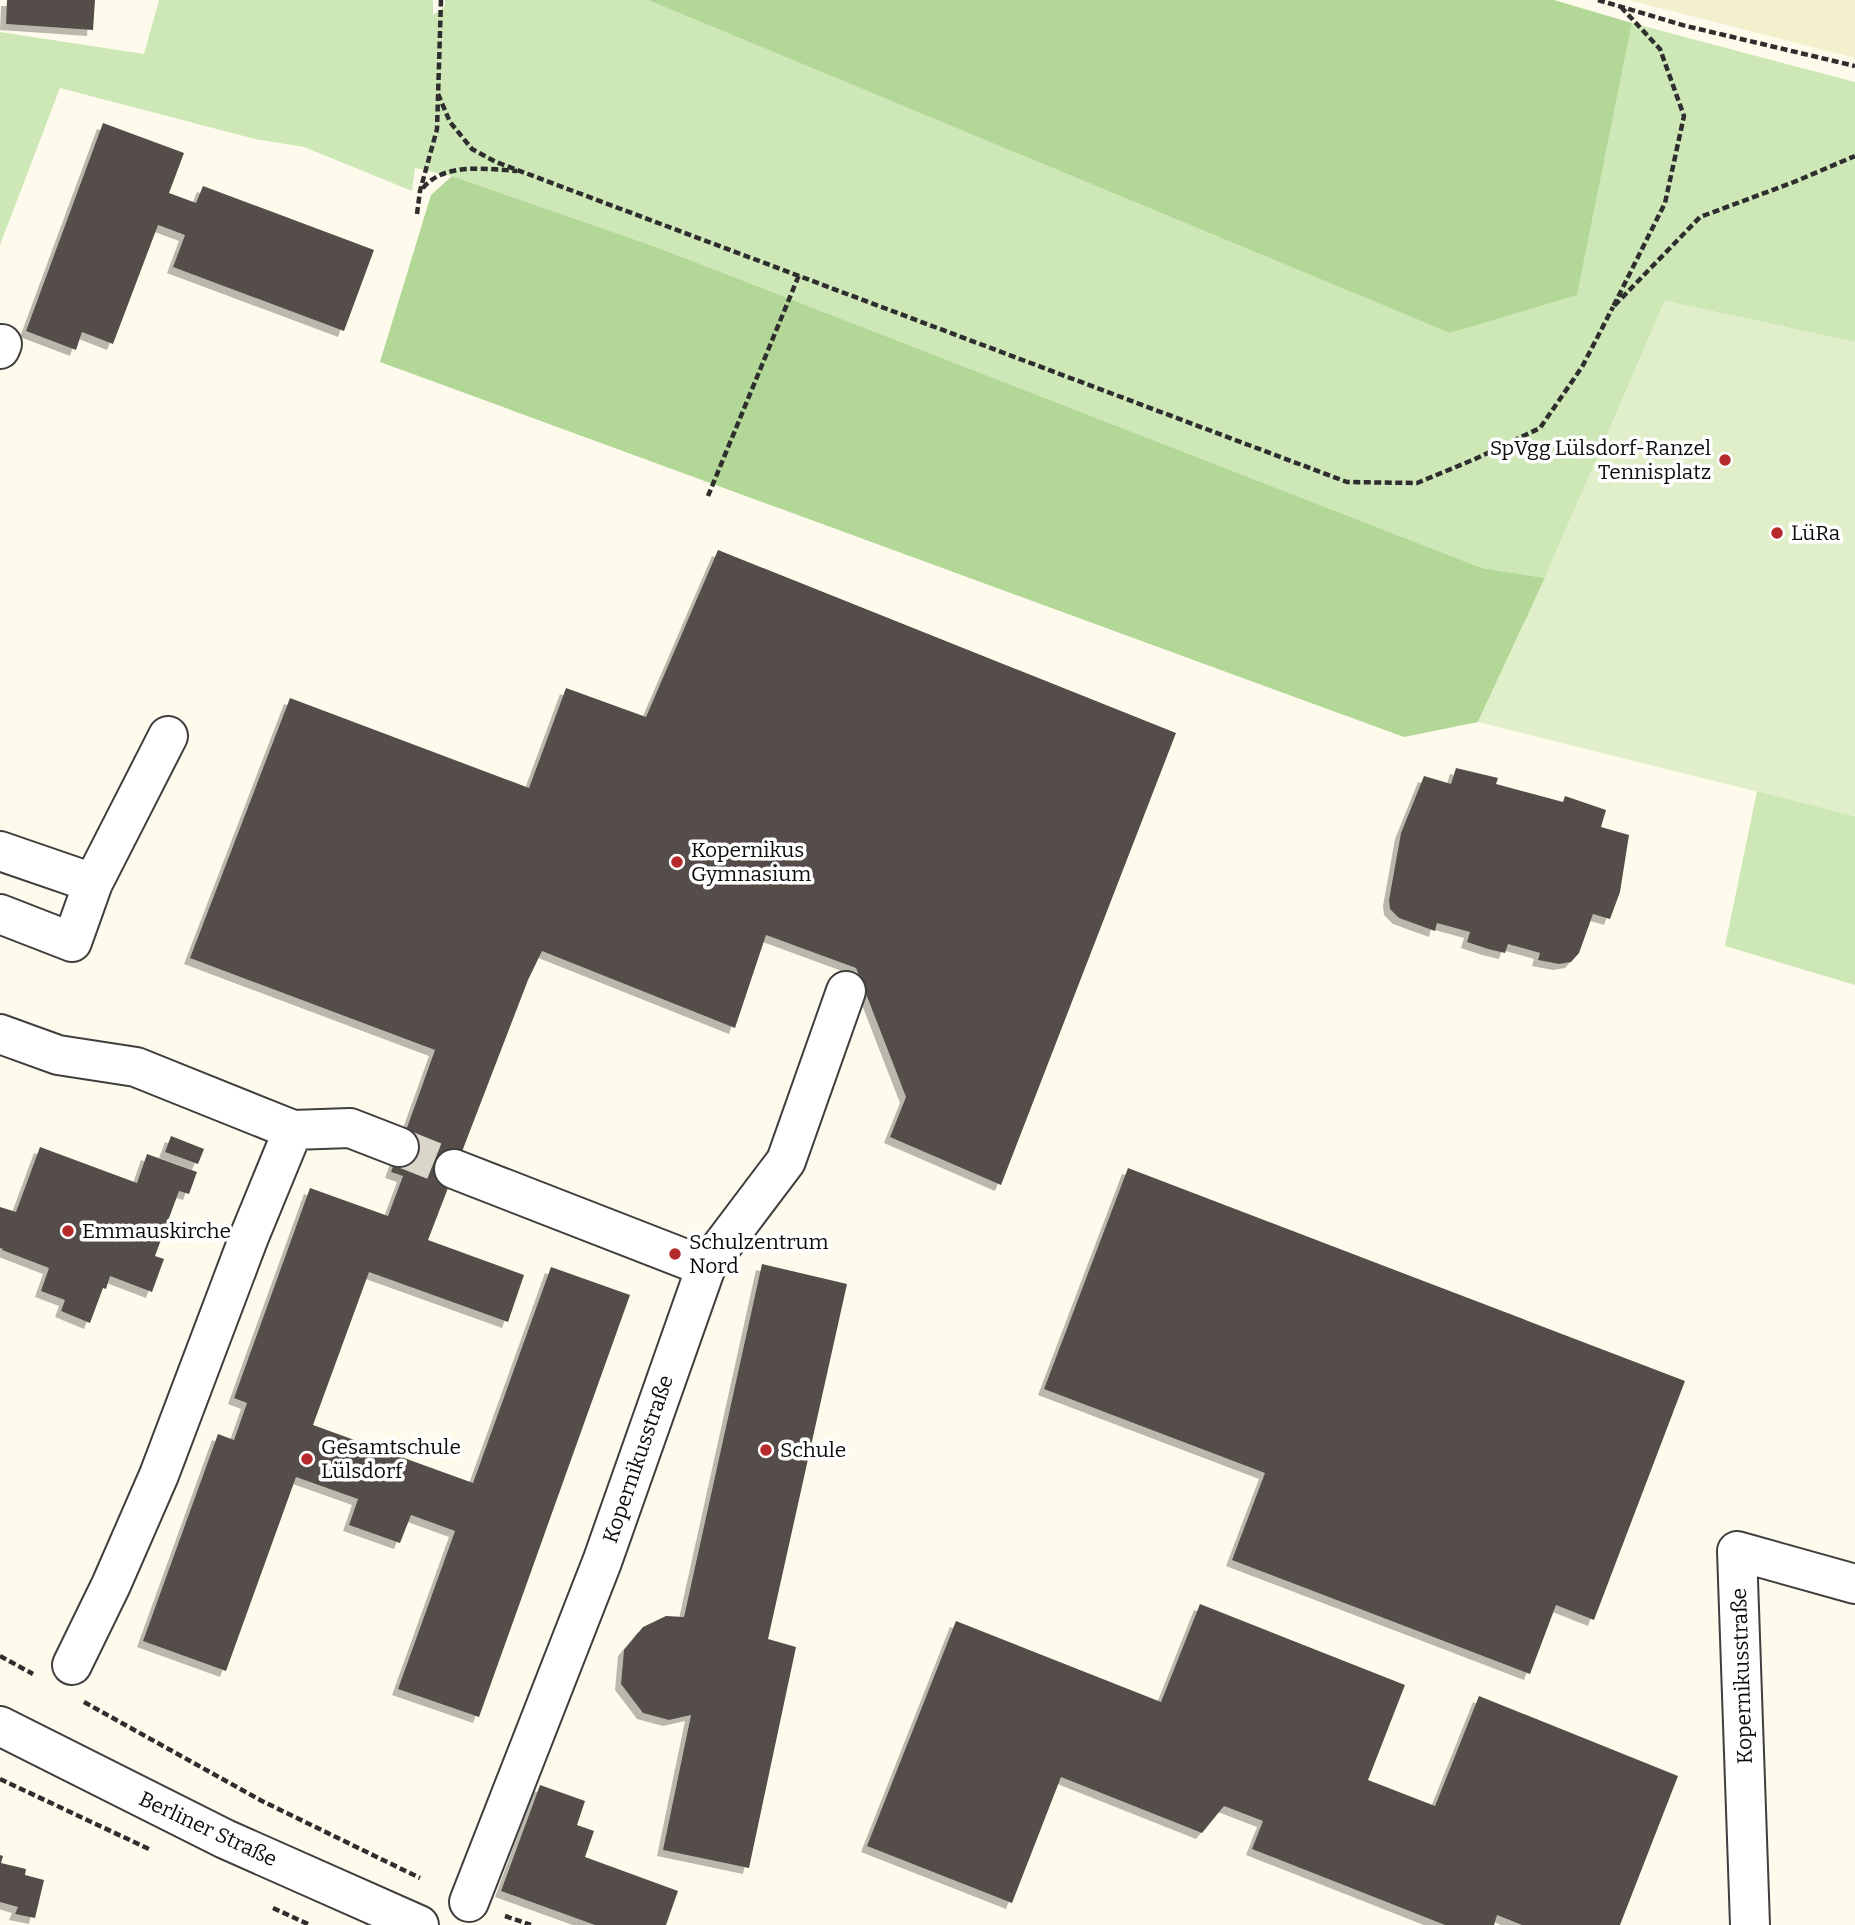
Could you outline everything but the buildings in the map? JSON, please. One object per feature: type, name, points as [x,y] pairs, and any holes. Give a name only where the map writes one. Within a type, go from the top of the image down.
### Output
[{"type":"street","points":[[0,914],[72,942],[93,883],[168,736]]},
{"type":"street","points":[[0,851],[93,883]]},
{"type":"street","name":"Kopernikusstraße","points":[[469,1902],[602,1562],[706,1267],[786,1161],[846,991]]},
{"type":"street","points":[[0,1034],[58,1055],[136,1067],[293,1130],[350,1128],[399,1147]]},
{"type":"street","points":[[60,1679],[111,1585],[159,1475],[249,1237],[293,1130]]},
{"type":"street","points":[[454,1169],[706,1267]]},
{"type":"street","name":"Kopernikusstraße","points":[[1750,1925],[1737,1550],[1855,1584]]},
{"type":"street","name":"Berliner Straße","points":[[0,1726],[225,1839],[419,1925]]},
{"type":"path","points":[[417,214],[420,191],[437,129],[441,0]]},
{"type":"path","points":[[1598,0],[1686,26],[1855,66]]},
{"type":"path","points":[[438,94],[450,122],[472,149],[496,162],[1347,482],[1416,482],[1475,459],[1540,428],[1582,367],[1665,203],[1684,116],[1660,49],[1621,7]]},
{"type":"path","points":[[1613,307],[1700,217],[1855,156]]},
{"type":"path","points":[[420,191],[429,179],[465,169],[523,172]]},
{"type":"path","points":[[708,496],[799,275]]},
{"type":"path","points":[[0,1656],[60,1679],[262,1801],[469,1902],[530,1925]]},
{"type":"shaded area","points":[[1628,0],[1855,0],[1855,58]]},
{"type":"green space","points":[[159,0],[433,0],[433,15],[445,6],[445,0],[648,0],[1450,333],[1577,294],[1632,23],[1855,82],[1855,342],[1665,301],[1545,578],[1482,568],[659,248],[452,176],[415,168],[412,191],[304,147],[255,139],[60,88],[0,245],[0,32],[144,54]]},
{"type":"green space","points":[[648,0],[1554,0],[1632,23],[1577,295],[1450,333]]},
{"type":"green space","points":[[452,176],[659,248],[1482,568],[1545,578],[1478,722],[1404,737],[380,362],[431,195]]},
{"type":"green space","name":"SpVgg Lülsdorf-Ranzel Tennisplatz","points":[[1665,301],[1855,342],[1855,816],[1478,722],[1545,578]]},
{"type":"green space","points":[[1757,791],[1855,816],[1855,985],[1725,946]]},
{"type":"tunnel","points":[[399,1147],[454,1169]]},
{"type":"place","name":"SpVgg Lülsdorf-Ranzel Tennisplatz","points":[[1725,460]]},
{"type":"place","name":"LüRa","points":[[1777,533]]},
{"type":"place","name":"Kopernikus Gymnasium","points":[[677,862]]},
{"type":"place","name":"Emmauskirche","points":[[68,1231]]},
{"type":"place","name":"Schulzentrum Nord","points":[[675,1254]]},
{"type":"place","name":"Schule","points":[[766,1450]]},
{"type":"place","name":"Gesamtschule Lülsdorf","points":[[307,1459]]}]
